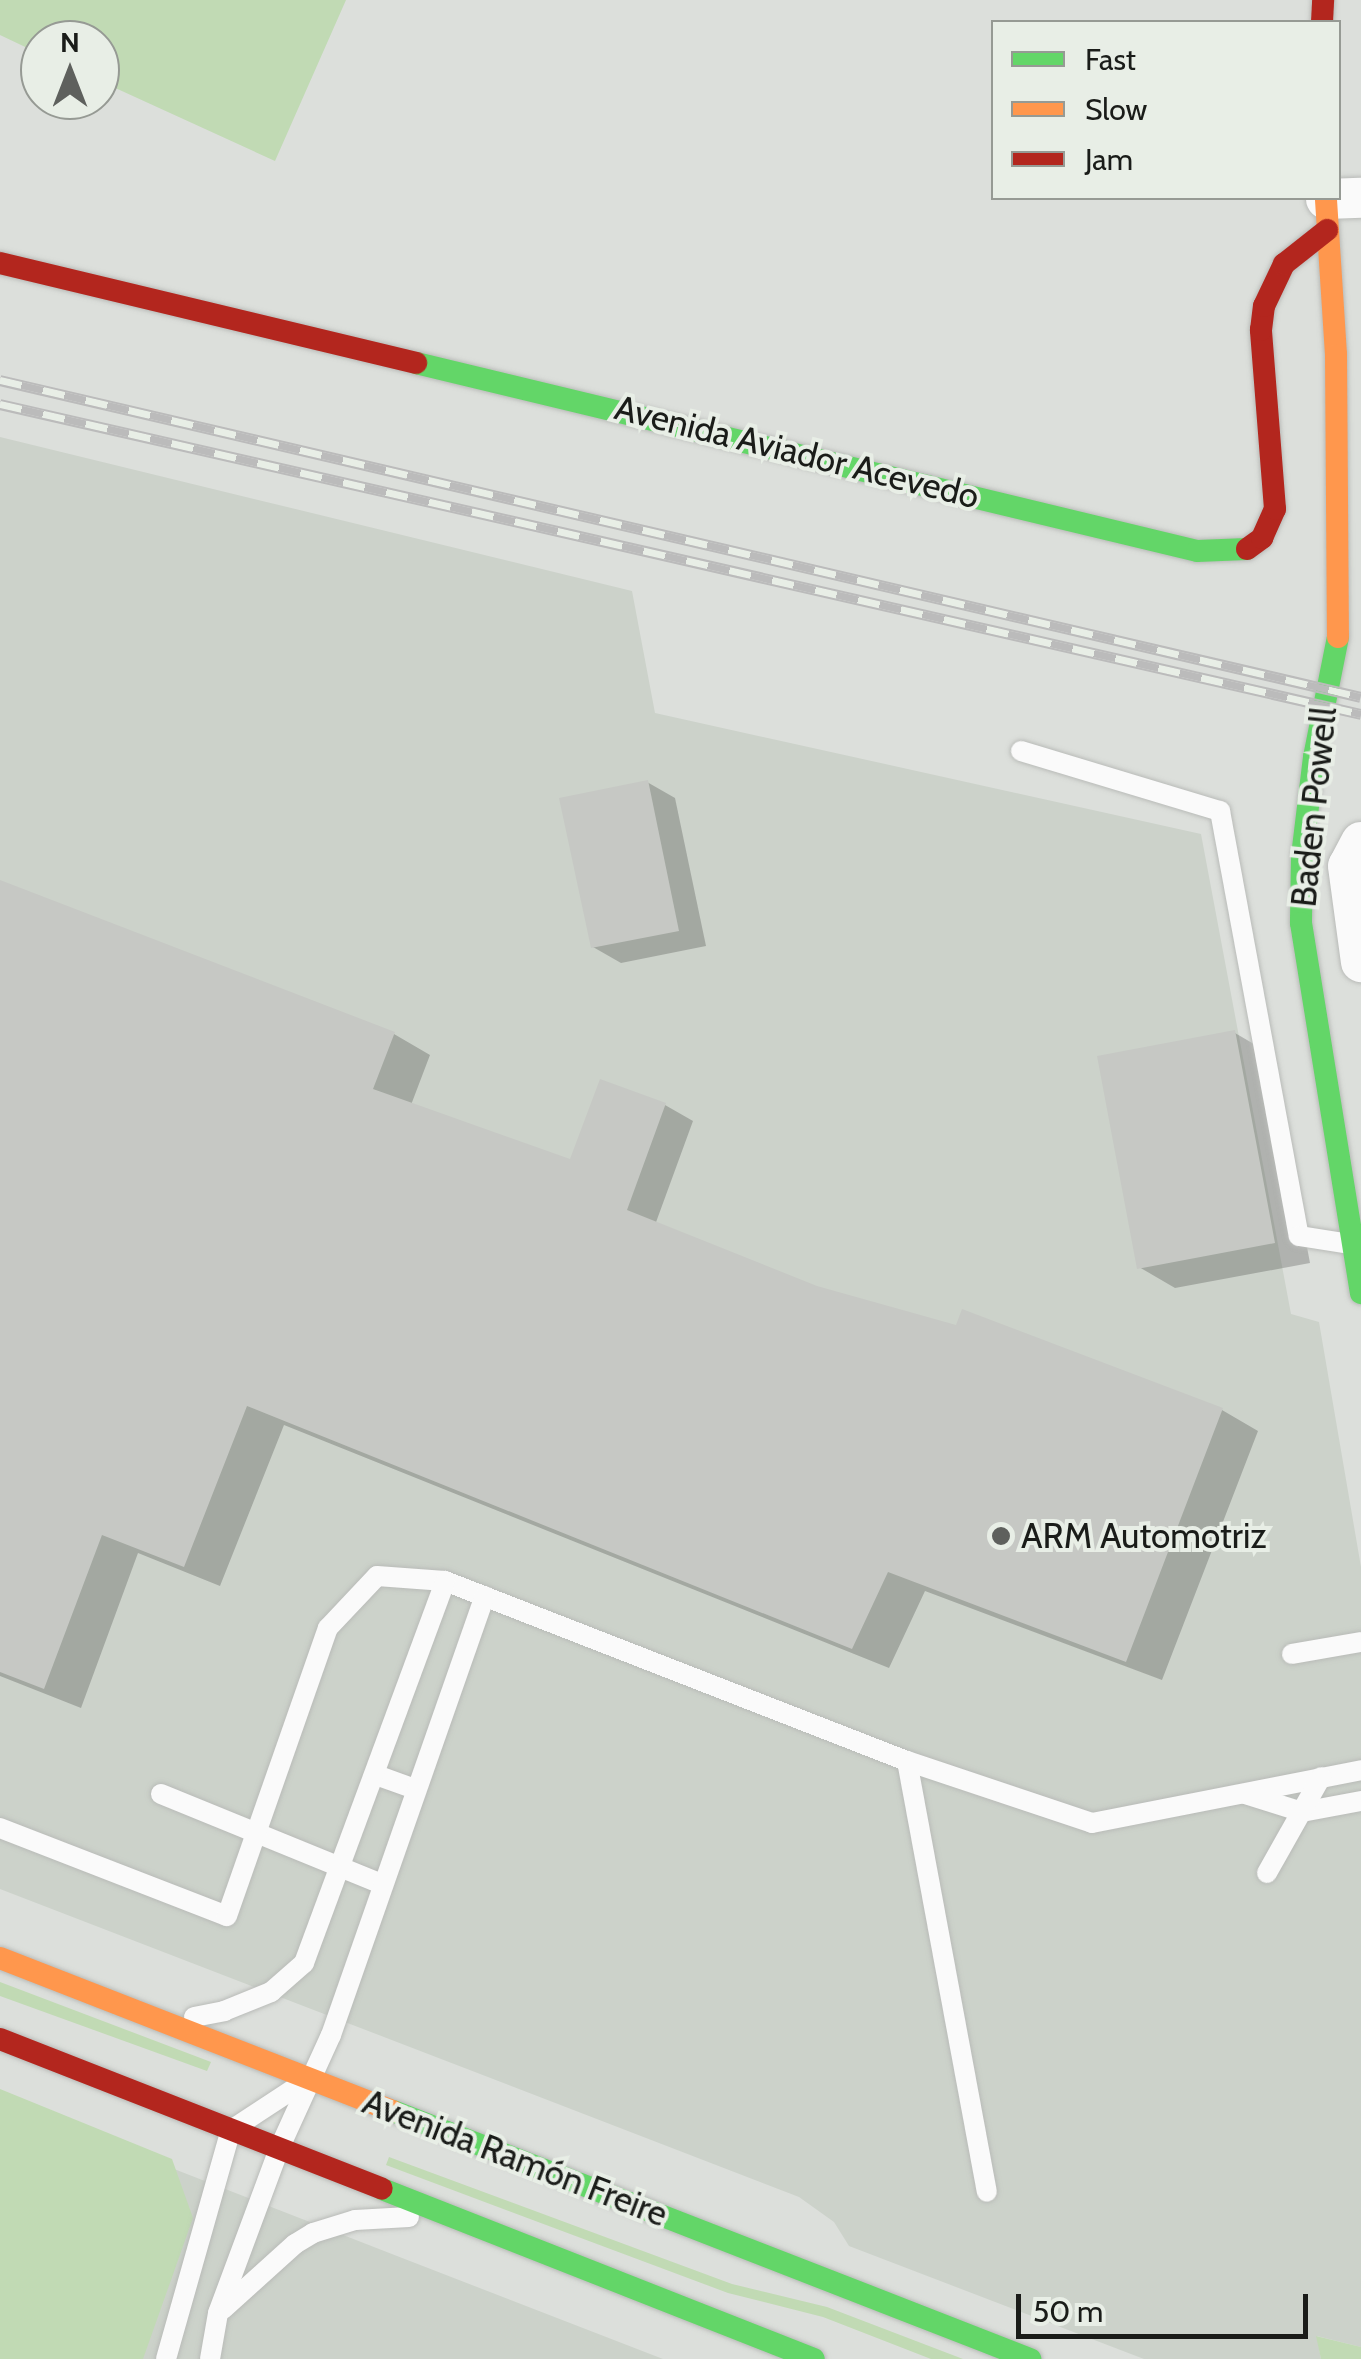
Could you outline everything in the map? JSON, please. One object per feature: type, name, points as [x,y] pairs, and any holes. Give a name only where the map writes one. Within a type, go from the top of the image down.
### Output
[{"type":"main road","name":"Avenida Aviador Acevedo","points":[[0,263],[1197,551],[1223,553],[1250,548],[1262,538],[1275,509],[1260,330],[1264,306],[1284,264],[1335,206]]},
{"type":"main road","name":"Baden Powell","points":[[1335,206],[1341,623],[1314,757],[1302,856],[1300,923],[1351,1178],[1352,1244],[1361,1294]]},
{"type":"main road","name":"Avenida Ramón Freire","points":[[0,1958],[1030,2359]]},
{"type":"main road","points":[[0,2040],[814,2359]]},
{"type":"street","points":[[1361,842],[1348,866],[1361,962]]},
{"type":"lane","points":[[1021,751],[1220,811],[1300,1236],[1352,1244]]},
{"type":"lane","points":[[0,1828],[226,1916],[328,1628],[377,1576],[446,1582],[907,1760],[1092,1823],[1361,1770]]},
{"type":"lane","points":[[166,2022],[240,2006],[271,1992],[304,1963],[446,1582]]},
{"type":"lane","points":[[216,2358],[218,2314],[279,2149],[331,2035],[485,1596]]},
{"type":"lane","points":[[1292,1654],[1361,1642]]},
{"type":"lane","points":[[907,1760],[987,2192]]},
{"type":"lane","points":[[376,1775],[415,1788]]},
{"type":"lane","points":[[1267,1873],[1321,1778]]},
{"type":"lane","points":[[1244,1793],[1302,1812],[1361,1801]]},
{"type":"lane","points":[[161,1794],[382,1884]]},
{"type":"lane","points":[[166,2359],[231,2130],[309,2078]]},
{"type":"lane","points":[[218,2314],[295,2244],[313,2234],[356,2220],[447,2215]]},
{"type":"shaded area","points":[[0,437],[632,591],[655,713],[1201,834],[1291,1314],[1319,1322],[1361,1567],[1361,2347],[1317,2336],[1321,2359],[1144,2359],[849,2246],[834,2222],[799,2197],[0,1889]]},
{"type":"shaded area","points":[[0,2101],[397,2256],[663,2359],[0,2359]]},
{"type":"green space","points":[[0,0],[346,0],[275,161],[120,90],[120,20],[20,20],[20,44],[0,35]]},
{"type":"green space","points":[[0,1982],[211,2062],[207,2071],[0,1996]]},
{"type":"green space","points":[[0,2089],[172,2159],[193,2218],[143,2359],[0,2359]]},
{"type":"green space","points":[[389,2157],[732,2284],[827,2307],[963,2359],[931,2359],[823,2317],[728,2293],[386,2165]]},
{"type":"green space","points":[[1316,2336],[1361,2347],[1361,2359],[1321,2359]]},
{"type":"building","points":[[648,780],[679,931],[591,948],[559,798]]},
{"type":"building","points":[[0,880],[395,1032],[373,1089],[570,1159],[600,1079],[666,1103],[627,1210],[817,1286],[956,1325],[962,1309],[1223,1408],[1126,1662],[888,1572],[852,1649],[247,1406],[184,1567],[102,1535],[44,1689],[0,1672]]},
{"type":"building","points":[[1235,1030],[1275,1243],[1137,1269],[1097,1056]]},
{"type":"railway","points":[[0,380],[1361,697]]},
{"type":"railway","points":[[0,404],[1361,714]]},
{"type":"traffic: fast","points":[[416,363],[1197,551],[1247,549]]},
{"type":"traffic: fast","points":[[1338,637],[1314,757],[1302,856],[1301,923],[1361,1293]]},
{"type":"traffic: fast","points":[[393,2111],[1030,2359]]},
{"type":"traffic: fast","points":[[382,2189],[814,2359]]},
{"type":"traffic: slow","points":[[1326,200],[1336,355],[1338,637]]},
{"type":"traffic: slow","points":[[0,1958],[393,2111]]},
{"type":"traffic: jam","points":[[1322,20],[1323,0]]},
{"type":"traffic: jam","points":[[1247,549],[1262,538],[1275,509],[1261,330],[1264,306],[1284,264],[1327,230]]},
{"type":"traffic: jam","points":[[0,263],[416,363]]},
{"type":"traffic: jam","points":[[0,2039],[382,2189]]},
{"type":"place","name":"ARM Automotriz","points":[[1001,1536]]}]
